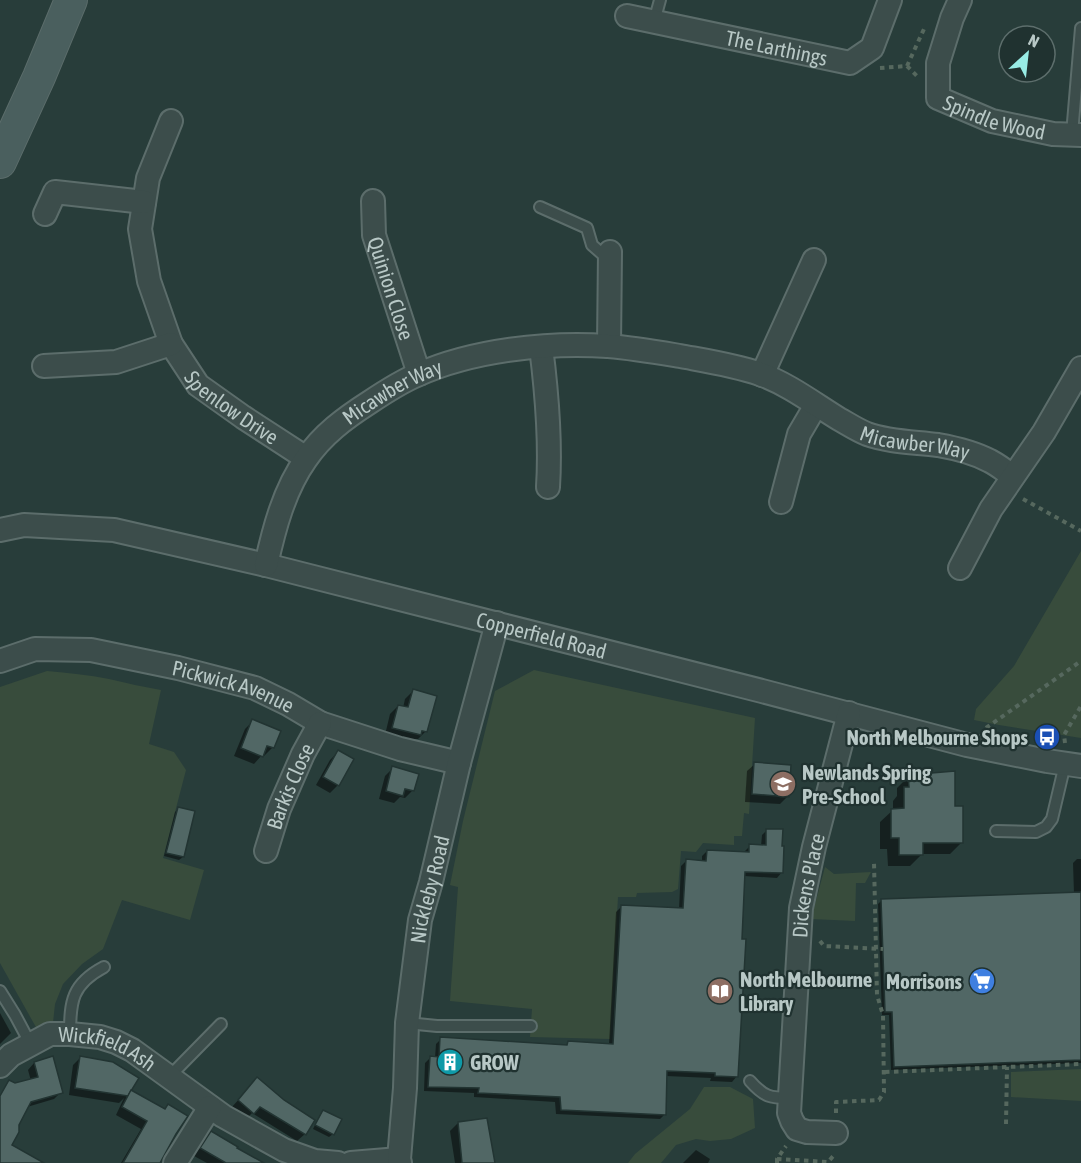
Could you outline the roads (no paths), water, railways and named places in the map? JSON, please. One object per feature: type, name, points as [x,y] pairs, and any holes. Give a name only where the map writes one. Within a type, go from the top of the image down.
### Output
[{"type":"street","points":[[0,162],[71,0]]},
{"type":"street","name":"The Larthings","points":[[627,16],[850,63],[872,48],[890,0]]},
{"type":"street","name":"Spindle Wood","points":[[960,0],[938,63],[938,98],[992,121],[1053,134],[1077,134]]},
{"type":"street","name":"Spenlow Drive","points":[[171,121],[148,178],[140,229],[149,281],[171,344],[198,385],[306,458]]},
{"type":"street","points":[[45,214],[55,192],[144,202]]},
{"type":"street","name":"Quinion Close","points":[[374,201],[374,235],[418,374]]},
{"type":"street","points":[[609,346],[610,257]]},
{"type":"street","points":[[762,375],[814,260]]},
{"type":"street","points":[[44,366],[116,362],[171,344]]},
{"type":"street","name":"Micawber Way","points":[[266,565],[280,512],[306,458],[322,439],[353,413],[418,374],[474,357],[541,347],[609,346],[710,361],[739,368],[786,386],[867,434],[940,445],[990,460],[1008,483]]},
{"type":"street","points":[[541,347],[547,389],[550,441],[548,487]]},
{"type":"street","points":[[960,568],[981,527],[1008,483],[1044,432],[1081,368]]},
{"type":"street","points":[[781,502],[799,434],[816,405]]},
{"type":"street","name":"Copperfield Road","points":[[0,530],[24,525],[114,530],[266,565],[967,745],[1073,765]]},
{"type":"street","name":"Nickleby Road","points":[[400,1161],[407,1023],[420,920],[496,623]]},
{"type":"street","name":"Pickwick Avenue","points":[[0,661],[35,649],[91,650],[178,668],[255,688],[320,723],[400,749],[459,763]]},
{"type":"street","name":"Dickens Place","points":[[836,1133],[807,1132],[797,1129],[789,1113],[801,908],[814,847],[849,713]]},
{"type":"street","name":"Barkis Close","points":[[266,851],[279,809],[303,754],[320,723]]},
{"type":"street","name":"Wickfield Ash","points":[[0,1066],[11,1055],[50,1034],[100,1037],[132,1050],[223,1116],[284,1150],[315,1161],[338,1163]]},
{"type":"street","points":[[175,1163],[210,1107]]},
{"type":"street","points":[[351,1163],[400,1161]]},
{"type":"lane","points":[[654,22],[660,0]]},
{"type":"lane","points":[[1077,134],[1081,28]]},
{"type":"lane","points":[[540,207],[587,228],[592,245],[610,257]]},
{"type":"lane","points":[[996,831],[1036,832],[1046,827],[1052,819],[1073,765]]},
{"type":"lane","points":[[70,1034],[70,1008],[74,995],[82,983],[104,967]]},
{"type":"lane","points":[[0,992],[31,1044]]},
{"type":"lane","points":[[407,1023],[437,1026],[531,1026]]},
{"type":"lane","points":[[169,1077],[220,1024]]},
{"type":"lane","points":[[750,1081],[767,1097],[790,1098]]},
{"type":"place","name":"North Melbourne Shops","points":[[1047,737]]},
{"type":"place","name":"Newlands Spring Pre-School","points":[[783,784]]},
{"type":"place","name":"Morrisons","points":[[982,981]]},
{"type":"place","name":"North Melbourne Library","points":[[720,991]]},
{"type":"place","name":"GROW","points":[[450,1062]]}]
